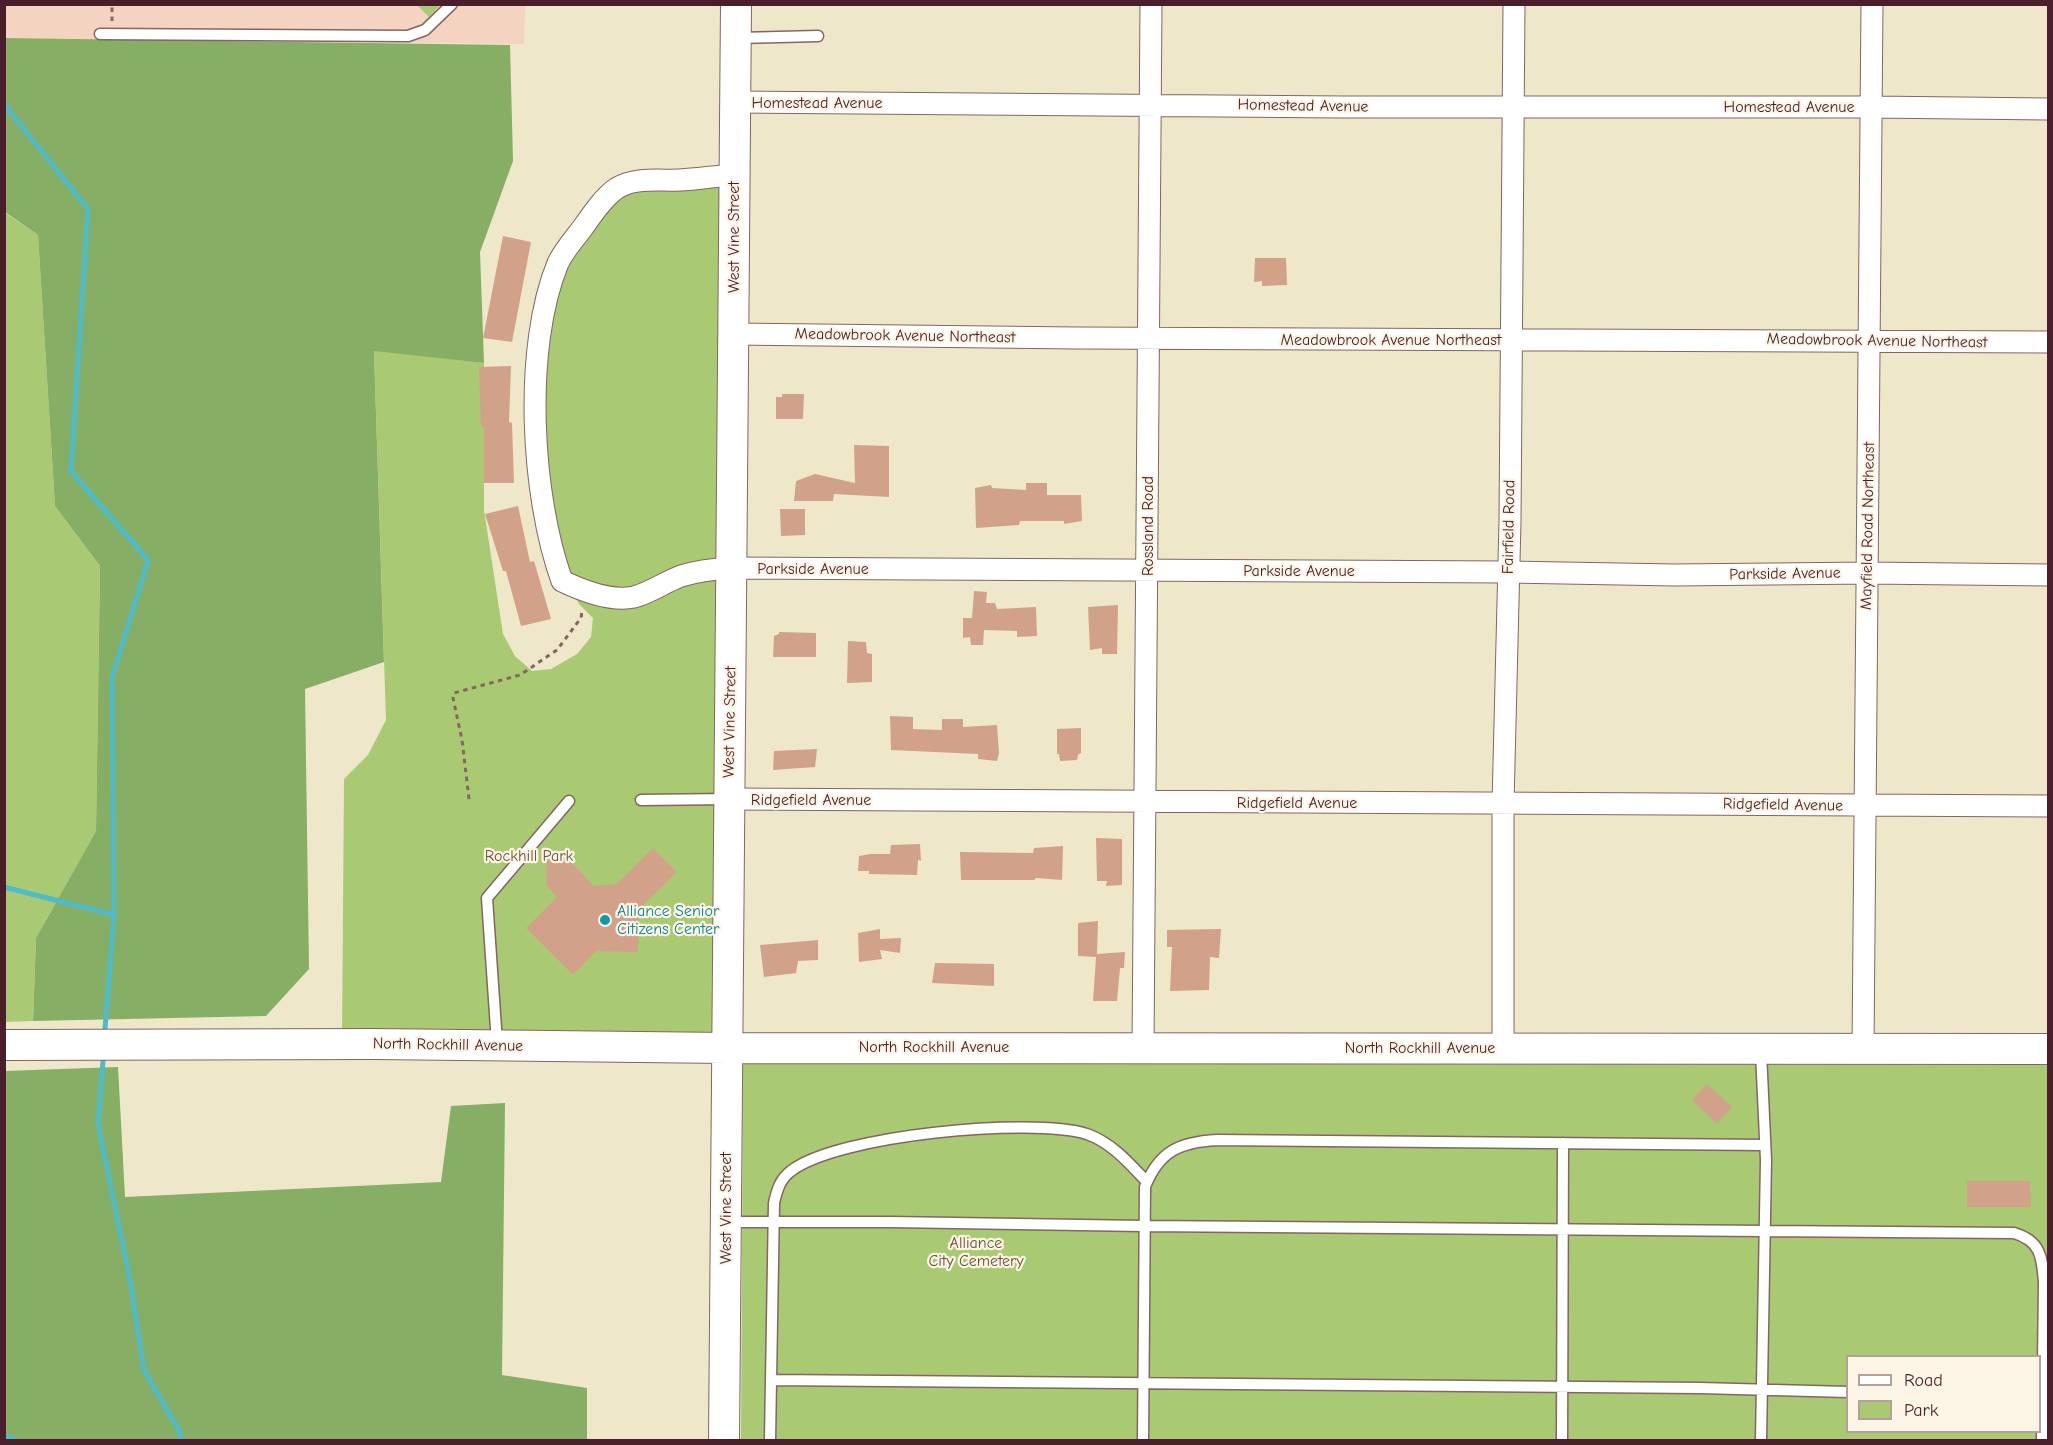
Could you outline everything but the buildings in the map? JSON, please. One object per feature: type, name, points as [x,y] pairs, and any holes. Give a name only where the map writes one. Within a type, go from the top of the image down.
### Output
[{"type":"street","name":"West Vine Street","points":[[724,1440],[736,4]]},
{"type":"street","name":"Rossland Road","points":[[1143,1047],[1151,4]]},
{"type":"street","name":"Fairfield Road","points":[[1503,1048],[1503,804],[1508,572],[1514,4]]},
{"type":"street","name":"Mayfield Road Northeast","points":[[1863,1048],[1872,4]]},
{"type":"street","name":"Homestead Avenue","points":[[735,102],[1513,107],[1872,106],[2049,109]]},
{"type":"street","name":"Parkside Avenue","points":[[734,174],[679,180],[640,181],[616,189],[587,221],[560,260],[556,271],[545,310],[537,362],[539,482],[549,539],[562,581],[587,591],[609,596],[633,597],[681,576],[704,570],[731,568],[1675,575],[2049,574]]},
{"type":"street","name":"Meadowbrook Avenue Northeast","points":[[733,334],[2049,342]]},
{"type":"street","name":"Ridgefield Avenue","points":[[729,799],[2049,807]]},
{"type":"street","name":"North Rockhill Avenue","points":[[4,1045],[2049,1049]]},
{"type":"lane","points":[[100,34],[408,36],[425,30],[452,4]]},
{"type":"lane","points":[[735,38],[819,36]]},
{"type":"lane","points":[[641,800],[729,799]]},
{"type":"lane","points":[[498,1046],[487,898],[569,801]]},
{"type":"lane","points":[[1761,1048],[1766,1144],[1761,1440]]},
{"type":"lane","points":[[770,1440],[774,1203],[784,1177],[799,1166],[835,1152],[919,1133],[1035,1128],[1069,1130],[1100,1139],[1112,1147],[1146,1182]]},
{"type":"lane","points":[[1143,1440],[1143,1226],[1146,1182],[1157,1163],[1176,1148],[1188,1143],[1203,1141],[1766,1144]]},
{"type":"lane","points":[[1562,1440],[1563,1143]]},
{"type":"lane","points":[[725,1222],[2014,1233],[2030,1239],[2040,1253],[2043,1270],[2042,1440]]},
{"type":"lane","points":[[771,1380],[1846,1392]]},
{"type":"path","points":[[469,799],[454,693],[520,675],[557,650],[581,618],[587,591]]},
{"type":"shaded area","points":[[5,5],[525,5],[524,44],[5,38]]},
{"type":"green space","points":[[417,5],[440,5],[429,17]]},
{"type":"green space","points":[[5,38],[510,45],[513,161],[480,252],[484,363],[374,351],[384,662],[305,689],[309,969],[266,1016],[33,1021],[36,938],[96,831],[100,566],[55,506],[38,235],[5,212]]},
{"type":"green space","name":"Rockhill Park","points":[[724,186],[717,1042],[342,1040],[344,779],[368,755],[386,720],[374,350],[484,363],[484,510],[503,634],[515,656],[532,671],[551,669],[577,654],[591,637],[593,618],[579,604],[567,581],[544,495],[543,370],[557,281],[601,216],[628,191]]},
{"type":"green space","points":[[4,212],[38,235],[55,506],[100,566],[96,831],[36,938],[33,1021],[5,1022]]},
{"type":"green space","name":"Alliance City Cemetery","points":[[743,1062],[2048,1065],[2048,1440],[741,1440]]},
{"type":"green space","points":[[118,1067],[125,1197],[441,1182],[451,1106],[505,1103],[502,1375],[587,1388],[587,1440],[5,1440],[5,1071]]},
{"type":"waterway","points":[[4,104],[88,209],[71,471],[148,560],[112,678],[114,915],[105,1029]]},
{"type":"waterway","points":[[4,887],[114,915]]},
{"type":"waterway","points":[[103,1061],[98,1124],[130,1280],[144,1370],[181,1434],[179,1440]]},
{"type":"waterway","points":[[4,1435],[16,1440]]},
{"type":"place","name":"Alliance Senior Citizens Center","points":[[605,920]]}]
